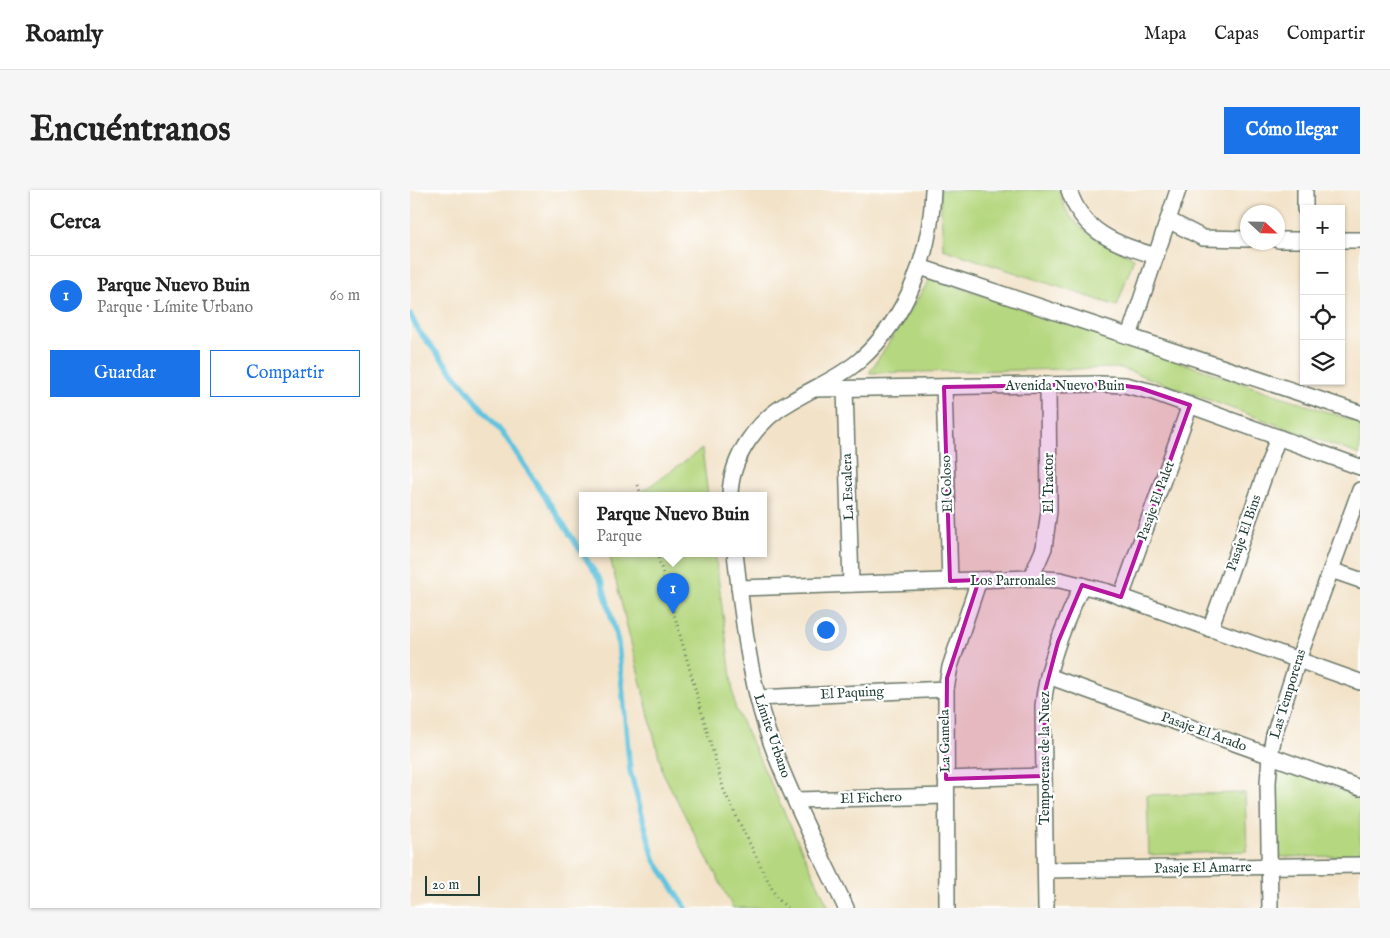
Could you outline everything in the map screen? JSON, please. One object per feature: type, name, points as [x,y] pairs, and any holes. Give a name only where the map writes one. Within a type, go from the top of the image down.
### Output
[{"type":"street","points":[[730,492],[738,461],[746,444],[757,430],[780,408],[816,389],[861,359],[882,336],[904,304],[920,267],[930,226],[933,190]]},
{"type":"street","points":[[1069,190],[1074,205],[1092,227],[1116,242],[1156,256]]},
{"type":"street","points":[[1129,336],[1178,190]]},
{"type":"street","points":[[1305,190],[1305,205]]},
{"type":"street","points":[[1168,220],[1203,238],[1240,240]]},
{"type":"street","points":[[1285,240],[1300,240]]},
{"type":"street","points":[[1345,240],[1360,240]]},
{"type":"street","points":[[920,267],[1360,413]]},
{"type":"street","name":"El Tractor","points":[[1031,578],[1044,548],[1049,511],[1048,385]]},
{"type":"street","name":"Avenida Nuevo Buin","points":[[816,389],[1126,385],[1153,392],[1360,467]]},
{"type":"street","name":"El Coloso","points":[[944,387],[950,581]]},
{"type":"street","name":"La Escalera","points":[[845,389],[851,584]]},
{"type":"street","name":"Pasaje El Palet","points":[[1121,597],[1190,406]]},
{"type":"street","name":"Pasaje El Bins","points":[[1210,629],[1278,437]]},
{"type":"street","name":"Las Temporeras","points":[[1270,908],[1268,783],[1270,756],[1276,728],[1298,660],[1360,490]]},
{"type":"street","name":"Límite Urbano","points":[[735,557],[747,646],[758,698],[774,752],[846,908]]},
{"type":"street","points":[[1331,570],[1360,580]]},
{"type":"street","name":"Los Parronales","points":[[739,588],[1031,578],[1053,579],[1082,584],[1121,597],[1360,682]]},
{"type":"street","name":"La Gamela","points":[[947,908],[946,689],[950,667],[979,580]]},
{"type":"street","name":"Temporeras de la Nuez","points":[[1046,908],[1044,706],[1048,676],[1058,642],[1082,584]]},
{"type":"street","name":"Pasaje El Arado","points":[[1048,676],[1360,788]]},
{"type":"street","name":"El Paquing","points":[[758,698],[946,689]]},
{"type":"street","points":[[946,778],[1044,776]]},
{"type":"street","name":"El Fichero","points":[[796,800],[946,796]]},
{"type":"street","name":"Pasaje El Amarre","points":[[1046,870],[1360,865]]},
{"type":"path","points":[[638,485],[640,492]]},
{"type":"path","points":[[658,557],[724,791],[776,897],[787,908]]},
{"type":"highlighted area","points":[[1112,384],[1140,388],[1190,405],[1121,597],[1082,585],[1058,642],[1045,691],[1044,776],[946,779],[947,678],[979,580],[950,581],[944,387]]},
{"type":"green space","points":[[940,190],[1060,190],[1063,203],[1069,215],[1078,224],[1099,240],[1134,258],[1117,306],[943,249]]},
{"type":"green space","points":[[931,278],[1360,423],[1360,455],[1121,368],[869,373]]},
{"type":"green space","points":[[702,449],[708,492],[641,492]]},
{"type":"green space","points":[[610,557],[716,557],[735,707],[829,908],[733,908],[663,773]]},
{"type":"green space","points":[[1274,764],[1360,798],[1360,856],[1279,857]]},
{"type":"green space","points":[[1245,793],[1247,851],[1149,855],[1147,795]]},
{"type":"waterway","points":[[410,314],[418,330],[507,439],[579,548]]},
{"type":"waterway","points":[[585,557],[602,583],[618,642],[630,771],[654,859],[686,908]]},
{"type":"place","name":"Parque Nuevo Buin","points":[[673,614]]}]
